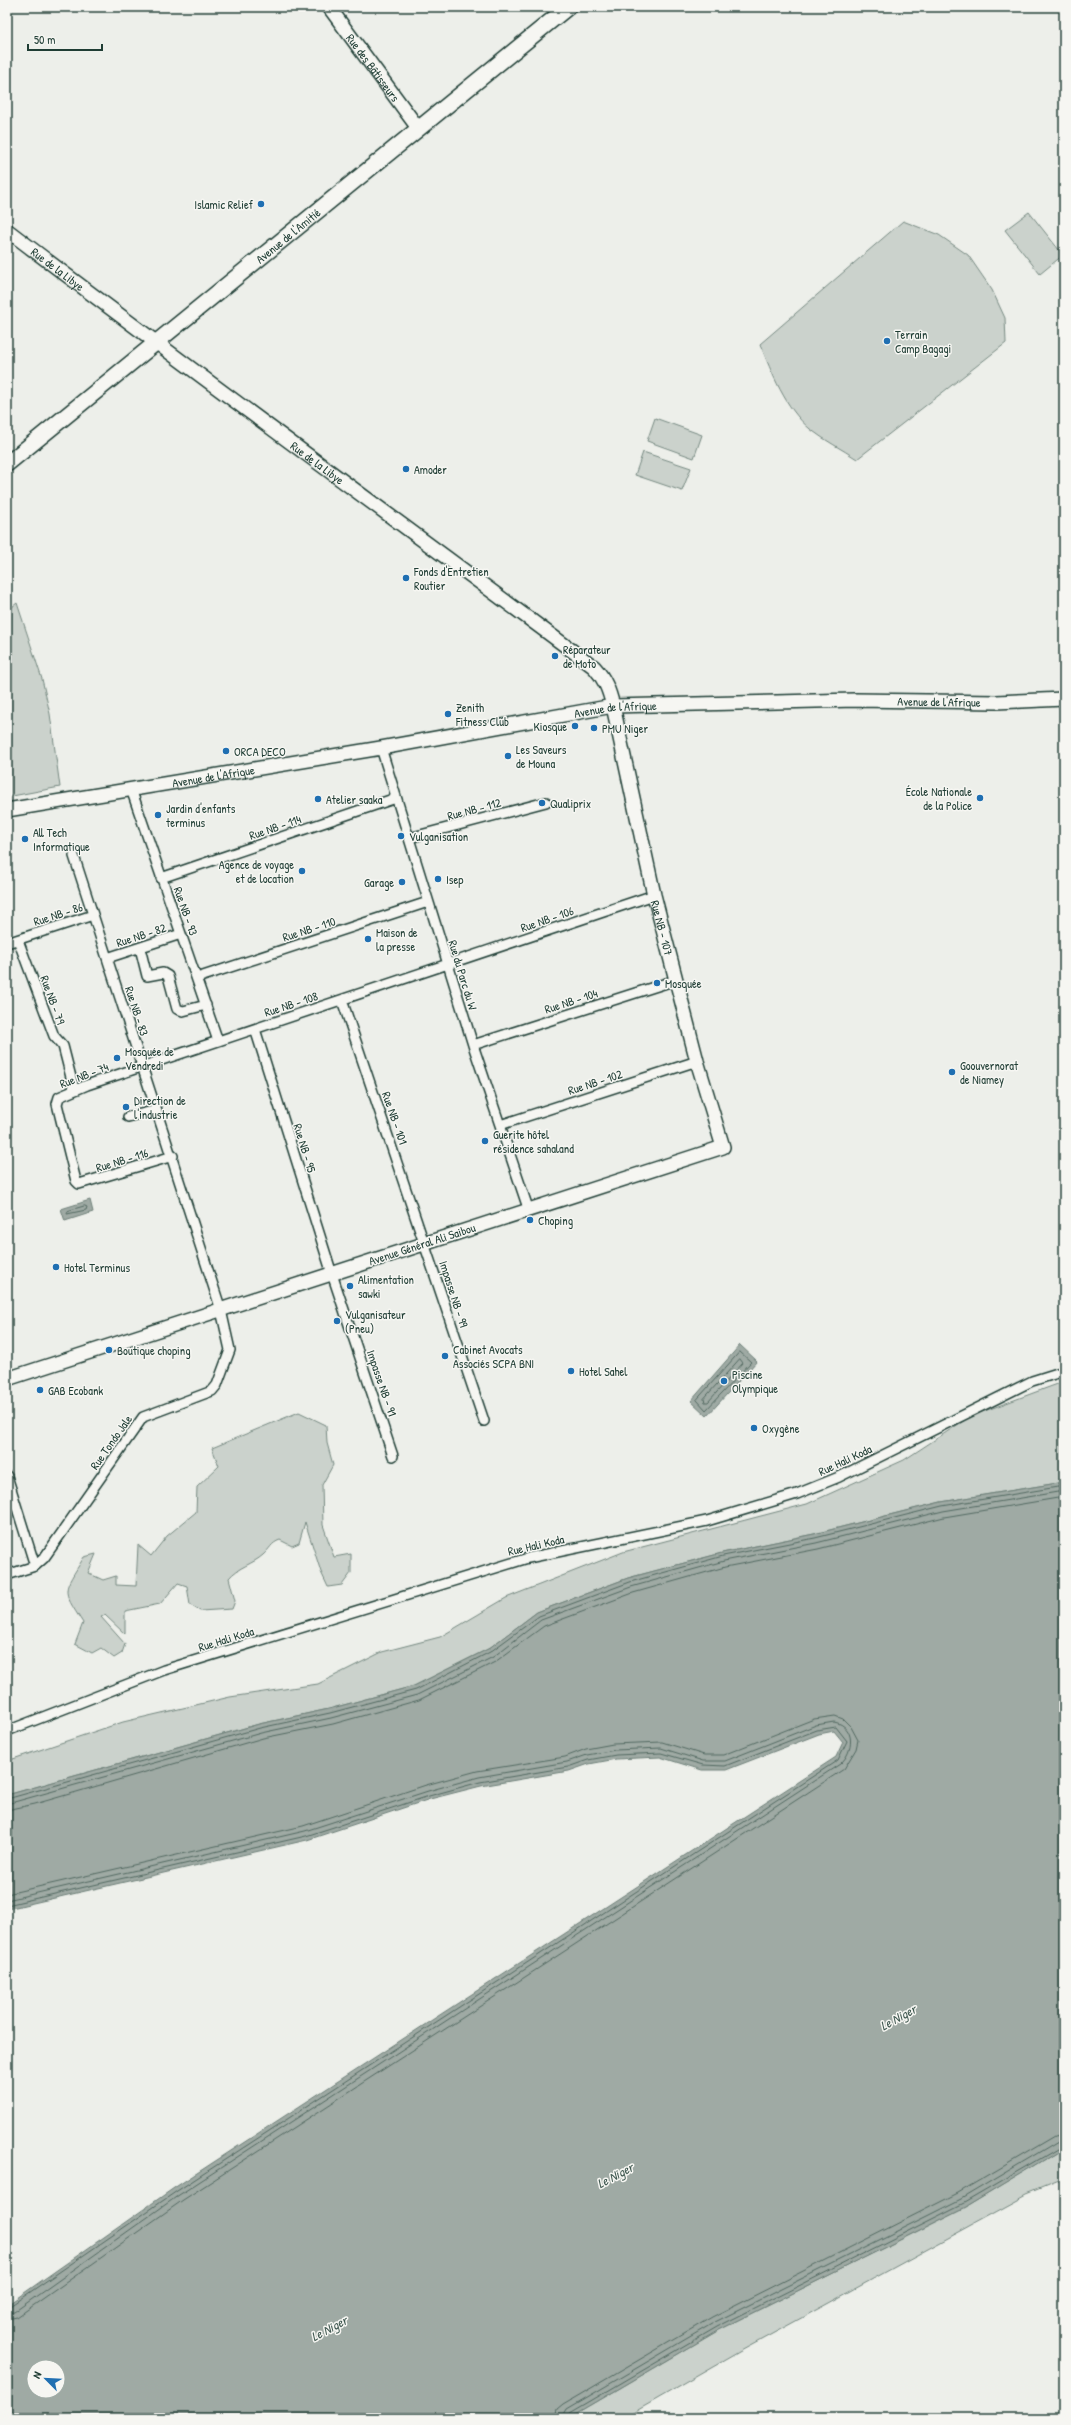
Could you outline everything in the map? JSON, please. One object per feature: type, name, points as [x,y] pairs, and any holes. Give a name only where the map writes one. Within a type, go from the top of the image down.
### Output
[{"type":"main road","name":"Avenue de l'Amitié","points":[[7,464],[568,7]]},
{"type":"street","name":"Rue des Bâtisseurs","points":[[329,7],[418,128]]},
{"type":"street","name":"Rue de la Libye","points":[[7,230],[155,343],[299,447],[594,667],[607,684],[613,706]]},
{"type":"street","name":"Avenue de l'Afrique","points":[[7,810],[381,748],[613,706],[855,700],[997,702],[1064,699]]},
{"type":"street","name":"Rue NB - 107","points":[[613,706],[654,895],[698,1061],[723,1147]]},
{"type":"street","name":"Rue du Parc du W","points":[[381,748],[447,965],[528,1208]]},
{"type":"street","name":"Rue NB - 93","points":[[131,789],[218,1041]]},
{"type":"street","name":"Rue NB - 114","points":[[162,878],[396,798]]},
{"type":"street","name":"Rue NB - 112","points":[[409,838],[546,802]]},
{"type":"street","name":"Rue NB - 83","points":[[74,856],[173,1156],[221,1310]]},
{"type":"street","name":"Rue NB - 106","points":[[447,965],[654,895]]},
{"type":"street","name":"Rue NB - 110","points":[[197,978],[428,902]]},
{"type":"street","name":"Rue NB - 86","points":[[7,943],[93,915]]},
{"type":"street","name":"Rue NB - 82","points":[[107,958],[181,934]]},
{"type":"street","name":"Rue NB - 79","points":[[18,940],[54,1036],[62,1046],[74,1089]]},
{"type":"street","points":[[140,948],[148,976],[163,974],[168,976],[179,1011],[206,1006]]},
{"type":"street","name":"Rue NB - 108","points":[[143,1066],[447,965]]},
{"type":"street","name":"Rue NB - 104","points":[[473,1045],[676,980]]},
{"type":"street","name":"Rue NB - 101","points":[[342,1000],[424,1243]]},
{"type":"street","name":"Rue NB - 95","points":[[255,1029],[332,1274]]},
{"type":"street","name":"Rue NB - 102","points":[[500,1125],[698,1061]]},
{"type":"street","name":"Rue NB - 74","points":[[77,1183],[57,1100],[60,1095],[74,1089],[143,1066]]},
{"type":"street","points":[[128,1117],[158,1110]]},
{"type":"street","name":"Avenue Général Ali Saibou","points":[[7,1379],[332,1274],[528,1208],[723,1147]]},
{"type":"street","name":"Rue NB - 116","points":[[77,1183],[81,1184],[101,1179],[173,1156]]},
{"type":"street","name":"Impasse NB - 99","points":[[424,1243],[484,1421]]},
{"type":"street","name":"Impasse NB - 91","points":[[332,1274],[393,1456]]},
{"type":"street","name":"Rue Tondo Jale","points":[[7,1575],[35,1566],[51,1550],[143,1416],[205,1395],[218,1385],[230,1350],[221,1310]]},
{"type":"street","name":"Rue Hali Koda","points":[[7,1731],[164,1670],[528,1558],[707,1521],[797,1494],[839,1477],[1032,1381],[1064,1371]]},
{"type":"street","points":[[7,1476],[35,1566]]},
{"type":"shaded area","points":[[1029,212],[1063,255],[1040,274],[1005,230]]},
{"type":"shaded area","points":[[903,221],[939,235],[968,255],[992,290],[1005,318],[1006,343],[857,459],[815,433],[801,421],[786,401],[780,390],[760,344]]},
{"type":"shaded area","points":[[655,418],[702,435],[694,458],[647,441]]},
{"type":"shaded area","points":[[643,452],[691,468],[682,491],[635,475]]},
{"type":"shaded area","points":[[17,603],[42,679],[50,714],[60,787],[7,797],[7,611]]},
{"type":"shaded area","points":[[1063,1382],[1064,1482],[941,1502],[814,1534],[722,1553],[628,1578],[537,1612],[488,1649],[414,1686],[329,1709],[259,1724],[7,1795],[7,1761],[123,1722],[230,1697],[318,1684],[382,1652],[440,1637],[506,1598],[623,1552],[807,1504],[904,1460],[971,1416]]},
{"type":"shaded area","points":[[299,1412],[326,1425],[327,1443],[333,1465],[322,1485],[323,1525],[334,1557],[351,1554],[351,1573],[342,1585],[328,1587],[321,1572],[305,1522],[299,1543],[292,1546],[280,1540],[277,1541],[259,1558],[237,1571],[229,1578],[235,1601],[232,1609],[200,1611],[190,1605],[187,1586],[178,1583],[160,1604],[125,1611],[125,1634],[105,1615],[101,1617],[125,1644],[122,1653],[114,1658],[101,1648],[92,1653],[75,1644],[83,1623],[70,1603],[67,1590],[68,1584],[84,1557],[96,1554],[88,1573],[103,1580],[116,1576],[116,1585],[136,1586],[138,1545],[151,1556],[167,1536],[196,1512],[197,1487],[219,1466],[212,1448]]},
{"type":"shaded area","points":[[1064,2148],[1064,2180],[1027,2195],[739,2352],[624,2418],[569,2418],[719,2330],[966,2207]]},
{"type":"water","points":[[90,1200],[93,1212],[65,1221],[61,1209]]},
{"type":"water","name":"Piscine Olympique","points":[[740,1345],[757,1361],[707,1416],[691,1401]]},
{"type":"water","name":"Le Niger","points":[[1064,1482],[1064,2148],[966,2207],[719,2330],[569,2418],[7,2418],[7,2305],[174,2188],[836,1757],[843,1742],[834,1731],[819,1734],[726,1770],[702,1770],[660,1757],[616,1759],[589,1764],[569,1771],[481,1786],[430,1799],[307,1840],[7,1909],[7,1795],[259,1724],[329,1709],[414,1686],[488,1649],[537,1612],[628,1578],[722,1553],[814,1534],[941,1502]]},
{"type":"place","name":"Islamic Relief","points":[[261,204]]},
{"type":"place","name":"Terrain Camp Bagagi","points":[[887,341]]},
{"type":"place","name":"Amoder","points":[[406,469]]},
{"type":"place","name":"Fonds d'Entretien Routier","points":[[406,578]]},
{"type":"place","name":"Réparateur de Moto","points":[[555,656]]},
{"type":"place","name":"Zenith Fitness Club","points":[[448,714]]},
{"type":"place","name":"Kiosque","points":[[575,726]]},
{"type":"place","name":"PMU Niger","points":[[594,728]]},
{"type":"place","name":"ORCA DECO","points":[[226,751]]},
{"type":"place","name":"Les Saveurs de Mouna","points":[[508,756]]},
{"type":"place","name":"École Nationale de la Police","points":[[980,798]]},
{"type":"place","name":"Atelier saaka","points":[[318,799]]},
{"type":"place","name":"Qualiprix","points":[[542,803]]},
{"type":"place","name":"Jardin d'enfants terminus","points":[[158,815]]},
{"type":"place","name":"Vulganisation","points":[[401,836]]},
{"type":"place","name":"All Tech Informatique","points":[[25,839]]},
{"type":"place","name":"Agence de voyage et de location","points":[[302,871]]},
{"type":"place","name":"Isep","points":[[438,879]]},
{"type":"place","name":"Garage","points":[[402,882]]},
{"type":"place","name":"Maison de la presse","points":[[368,939]]},
{"type":"place","name":"Mosquée","points":[[657,983]]},
{"type":"place","name":"Mosquée de Vendredi","points":[[117,1058]]},
{"type":"place","name":"Goouvernorat de Niamey","points":[[952,1072]]},
{"type":"place","name":"Direction de l'industrie","points":[[126,1107]]},
{"type":"place","name":"Guerite hôtel résidence sahaland","points":[[485,1141]]},
{"type":"place","name":"Choping","points":[[530,1220]]},
{"type":"place","name":"Hotel Terminus","points":[[56,1267]]},
{"type":"place","name":"Alimentation sawki","points":[[350,1286]]},
{"type":"place","name":"Vulganisateur (Pneu)","points":[[337,1321]]},
{"type":"place","name":"Boutique choping","points":[[109,1350]]},
{"type":"place","name":"Cabinet Avocats Associés SCPA BNI","points":[[445,1356]]},
{"type":"place","name":"Hotel Sahel","points":[[571,1371]]},
{"type":"place","name":"Piscine Olympique","points":[[724,1381]]},
{"type":"place","name":"GAB Ecobank","points":[[40,1390]]},
{"type":"place","name":"Oxygène","points":[[754,1428]]}]
